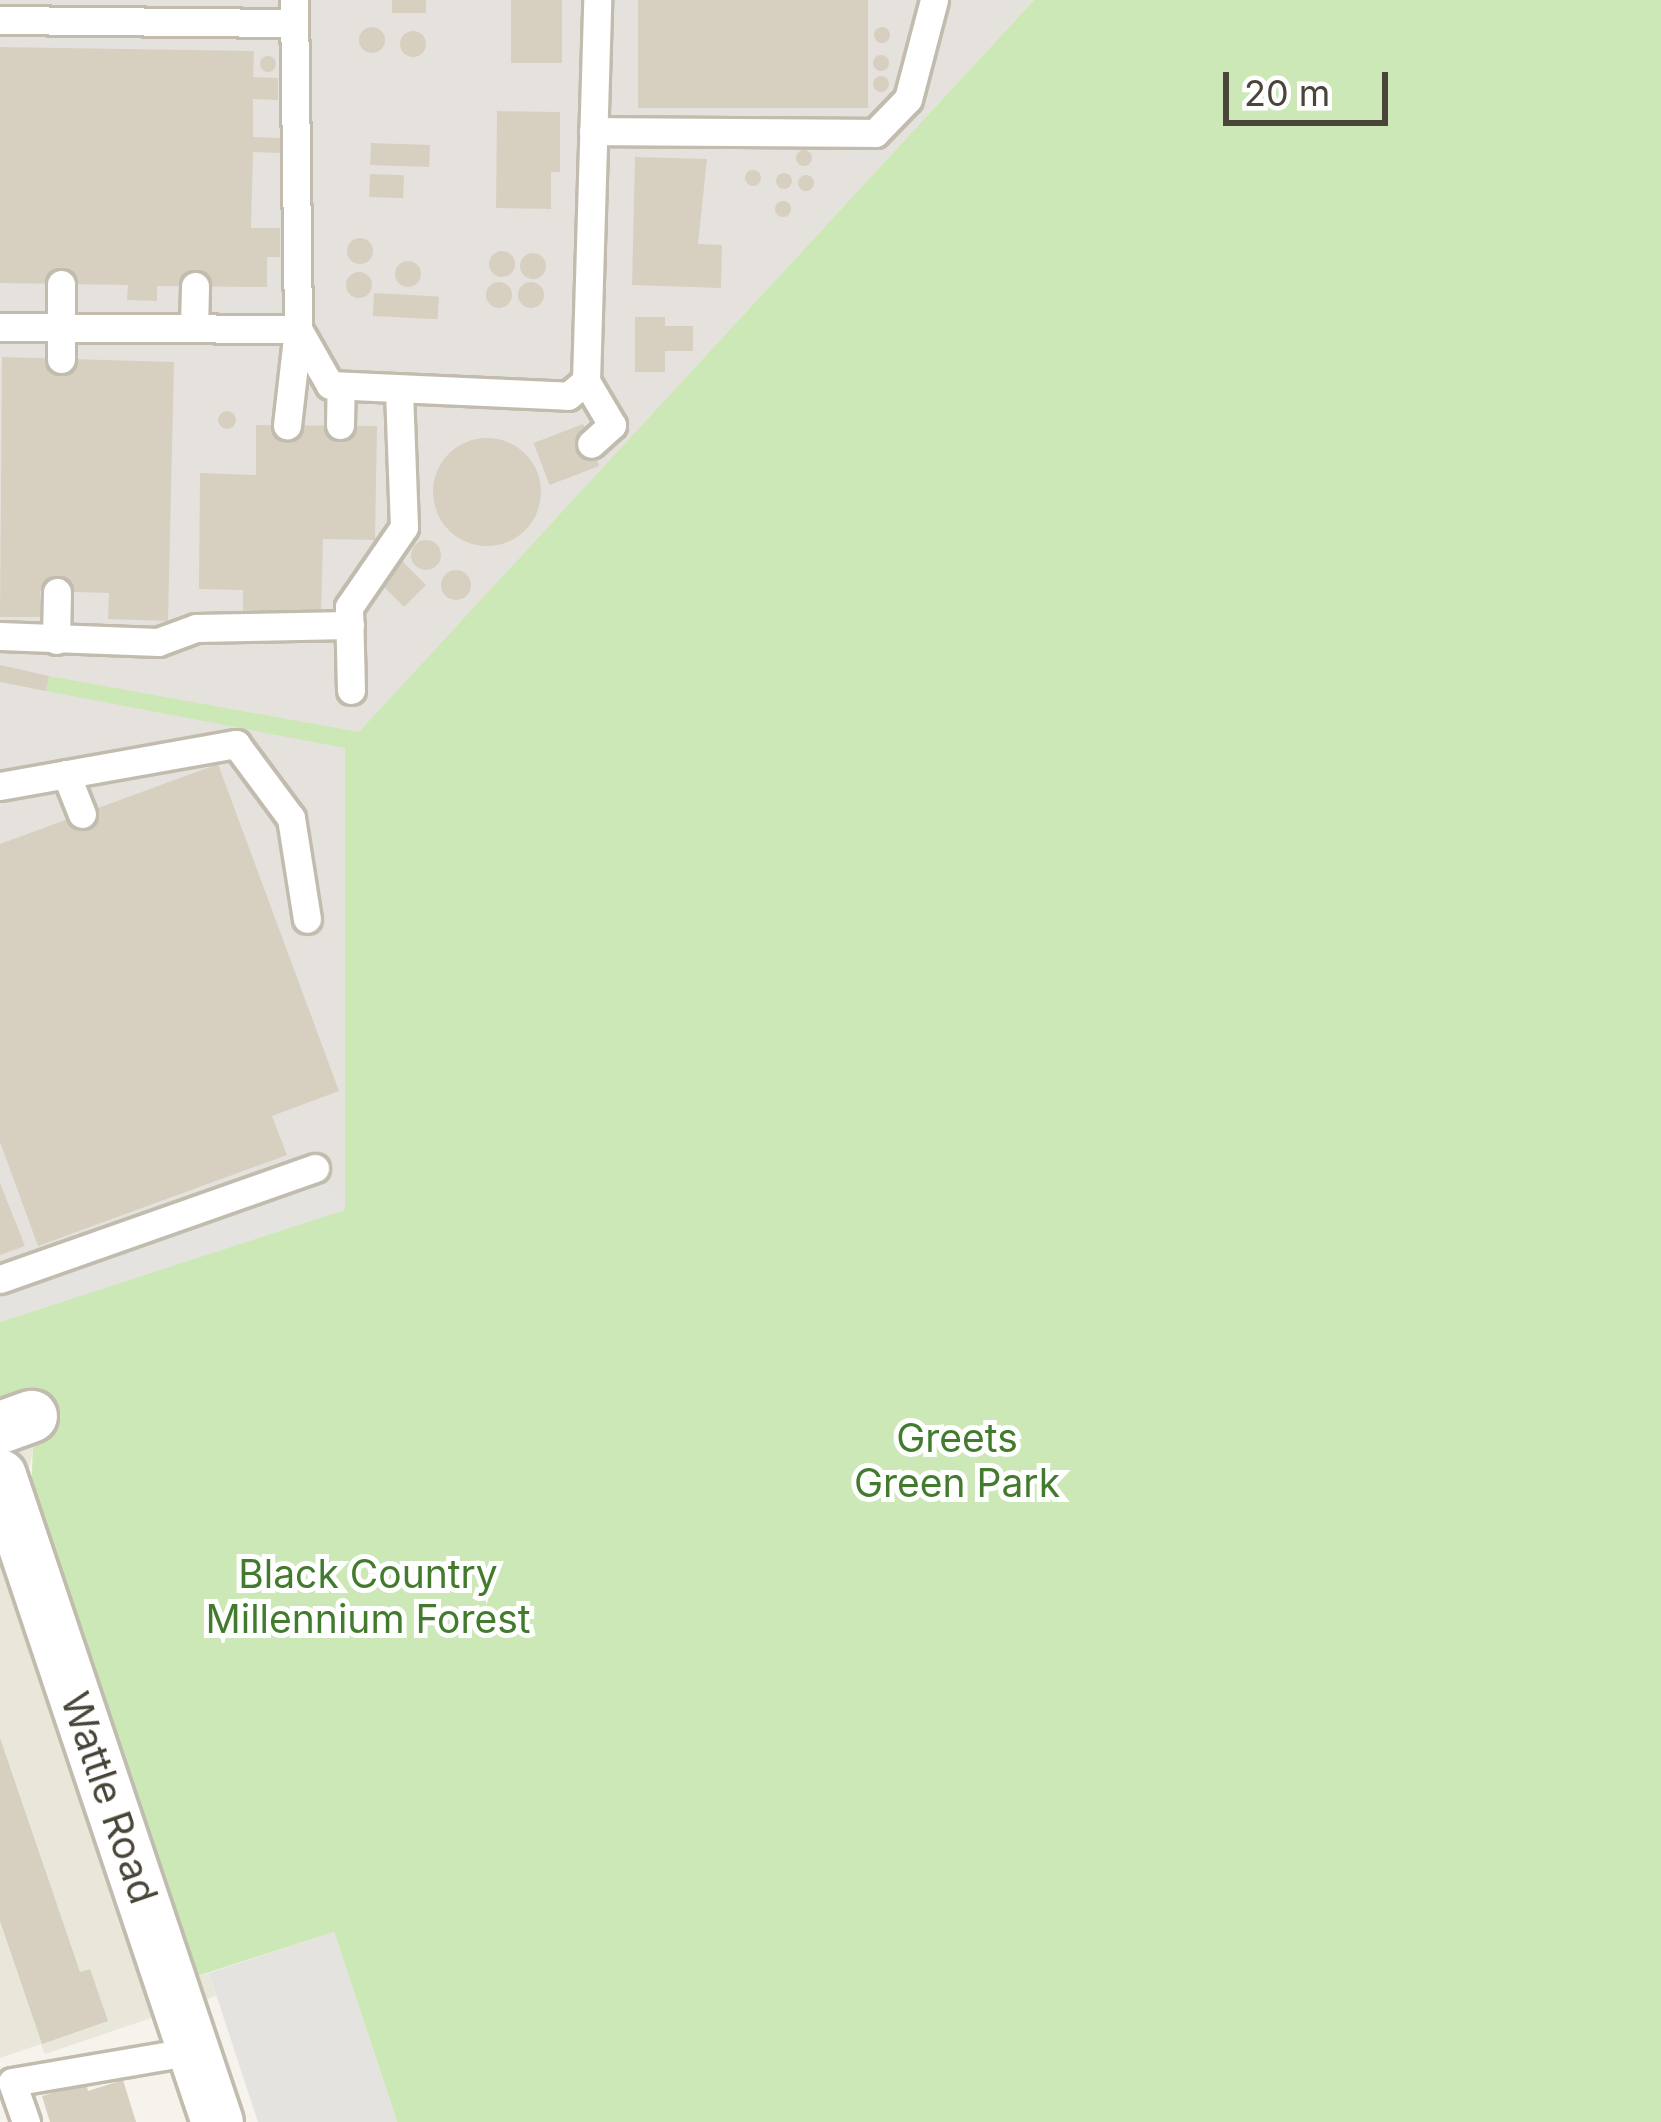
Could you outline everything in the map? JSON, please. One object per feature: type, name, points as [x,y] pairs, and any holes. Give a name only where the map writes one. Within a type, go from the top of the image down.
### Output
[{"type":"street","name":"Wattle Road","points":[[0,1475],[217,2122]]},
{"type":"lane","points":[[591,444],[612,425],[586,381],[597,0]]},
{"type":"lane","points":[[593,130],[699,120],[875,133],[908,99],[934,0]]},
{"type":"lane","points":[[0,20],[62,34],[187,36],[294,11],[298,329],[287,425]]},
{"type":"lane","points":[[61,284],[61,359]]},
{"type":"lane","points":[[194,328],[195,286]]},
{"type":"lane","points":[[0,327],[298,329]]},
{"type":"lane","points":[[298,329],[330,386],[568,396],[586,381]]},
{"type":"lane","points":[[340,425],[341,386]]},
{"type":"lane","points":[[351,690],[350,608],[404,527],[398,389]]},
{"type":"lane","points":[[56,640],[58,592]]},
{"type":"lane","points":[[0,636],[158,642],[196,628],[280,620],[350,625]]},
{"type":"lane","points":[[0,786],[66,774],[179,765],[236,744],[291,818],[307,919]]},
{"type":"lane","points":[[66,774],[82,814]]},
{"type":"lane","points":[[0,1279],[111,1230],[219,1191],[315,1168]]},
{"type":"lane","points":[[26,2122],[12,2082],[193,2051]]},
{"type":"shaded area","points":[[0,0],[1034,0],[346,747],[345,1210],[0,1322]]},
{"type":"shaded area","points":[[315,1168],[345,1210],[0,1322],[0,1279]]},
{"type":"shaded area","points":[[37,1388],[54,1431],[33,1449],[28,1475],[192,1978],[209,1973],[216,1996],[45,2054],[41,2044],[0,2058],[0,1401]]},
{"type":"shaded area","points":[[334,1932],[397,2122],[258,2122],[209,1973]]},
{"type":"green space","name":"Greets Green Park","points":[[1034,0],[1661,0],[1661,2122],[397,2122],[334,1932],[191,1978],[31,1492],[33,1448],[54,1431],[37,1388],[0,1401],[0,1322],[345,1209],[345,748],[46,691],[49,676],[359,732]]},
{"type":"building","points":[[392,0],[426,0],[426,13],[392,13]]},
{"type":"building","points":[[511,0],[562,0],[562,63],[511,63]]},
{"type":"building","points":[[638,0],[868,0],[868,108],[638,108]]},
{"type":"building","points":[[372,27],[385,40],[372,53],[359,40]]},
{"type":"building","points":[[882,27],[890,35],[882,43],[874,35]]},
{"type":"building","points":[[413,31],[426,44],[413,57],[400,44]]},
{"type":"building","points":[[0,47],[254,51],[253,77],[278,78],[278,100],[253,99],[253,137],[281,138],[280,153],[253,152],[251,228],[280,228],[280,257],[267,257],[267,287],[157,286],[157,301],[127,300],[128,285],[0,283]]},
{"type":"building","points":[[881,55],[889,63],[881,71],[873,63]]},
{"type":"building","points":[[268,56],[276,64],[268,72],[260,64]]},
{"type":"building","points":[[881,76],[889,84],[881,92],[873,84]]},
{"type":"building","points":[[497,111],[560,112],[560,172],[551,172],[551,209],[496,208]]},
{"type":"building","points":[[371,143],[430,145],[429,167],[370,165]]},
{"type":"building","points":[[804,150],[812,158],[804,166],[796,158]]},
{"type":"building","points":[[635,157],[707,159],[698,244],[722,245],[721,288],[632,285]]},
{"type":"building","points":[[753,170],[761,178],[753,186],[745,178]]},
{"type":"building","points":[[784,173],[792,181],[784,189],[776,181]]},
{"type":"building","points":[[370,174],[404,175],[403,198],[369,197]]},
{"type":"building","points":[[806,175],[814,183],[806,191],[798,183]]},
{"type":"building","points":[[783,201],[791,209],[783,217],[775,209]]},
{"type":"building","points":[[360,238],[373,251],[360,264],[347,251]]},
{"type":"building","points":[[502,251],[515,264],[502,277],[489,264]]},
{"type":"building","points":[[533,253],[546,266],[533,279],[520,266]]},
{"type":"building","points":[[408,261],[421,274],[408,287],[395,274]]},
{"type":"building","points":[[359,272],[372,285],[359,298],[346,285]]},
{"type":"building","points":[[499,282],[512,295],[499,308],[486,295]]},
{"type":"building","points":[[531,282],[544,295],[531,308],[518,295]]},
{"type":"building","points":[[374,293],[439,296],[438,319],[373,316]]},
{"type":"building","points":[[635,317],[665,317],[665,326],[693,326],[693,351],[665,351],[665,372],[635,372]]},
{"type":"building","points":[[2,357],[174,362],[168,621],[108,619],[109,593],[40,591],[40,617],[0,617]]},
{"type":"building","points":[[227,411],[236,420],[227,429],[218,420]]},
{"type":"building","points":[[583,424],[599,466],[550,485],[534,443]]},
{"type":"building","points":[[256,425],[377,426],[375,540],[323,539],[321,614],[243,613],[243,590],[199,589],[200,473],[256,475]]},
{"type":"building","points":[[487,438],[508,442],[525,454],[537,471],[541,492],[537,513],[525,530],[508,542],[487,546],[466,542],[449,530],[437,513],[433,492],[437,471],[449,454],[466,442]]},
{"type":"building","points":[[426,540],[437,544],[441,555],[437,566],[426,570],[415,566],[411,555],[415,544]]},
{"type":"building","points":[[402,561],[426,585],[404,607],[380,583]]},
{"type":"building","points":[[456,570],[467,574],[471,585],[467,596],[456,600],[445,596],[441,585],[445,574]]},
{"type":"building","points":[[0,665],[49,676],[46,691],[0,682]]},
{"type":"building","points":[[218,764],[339,1091],[272,1116],[287,1155],[38,1246],[0,1142],[0,844]]},
{"type":"building","points":[[0,1183],[25,1246],[0,1255]]},
{"type":"building","points":[[0,1738],[80,1972],[90,1969],[108,2021],[42,2044],[0,1921]]},
{"type":"building","points":[[123,2080],[136,2122],[50,2122],[42,2096],[86,2083],[88,2091]]},
{"type":"park label","name":"Black Country Millennium Forest","points":[[368,1598]]}]
